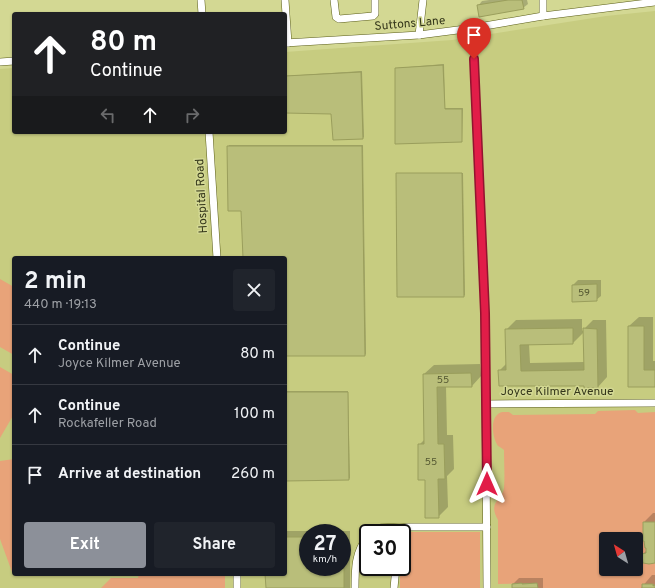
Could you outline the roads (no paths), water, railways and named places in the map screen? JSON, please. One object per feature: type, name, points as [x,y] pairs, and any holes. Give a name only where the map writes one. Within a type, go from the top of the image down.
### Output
[{"type":"street","points":[[201,0],[202,12]]},
{"type":"street","points":[[285,0],[285,12]]},
{"type":"street","points":[[334,0],[336,17],[339,19],[373,16],[375,14],[375,0]]},
{"type":"street","points":[[419,35],[423,0]]},
{"type":"street","points":[[543,0],[543,16]]},
{"type":"street","name":"Suttons Lane","points":[[287,43],[419,35],[473,28],[543,16],[655,2]]},
{"type":"street","name":"Joyce Kilmer Avenue","points":[[473,28],[485,304],[486,404],[655,403]]},
{"type":"street","points":[[0,62],[12,61]]},
{"type":"street","name":"Hospital Road","points":[[210,134],[217,256]]},
{"type":"street","points":[[486,404],[487,588]]},
{"type":"street","points":[[411,527],[487,527]]},
{"type":"street","points":[[355,588],[356,562],[359,552]]},
{"type":"street","points":[[237,576],[237,588]]},
{"type":"street","points":[[394,588],[395,576]]}]
